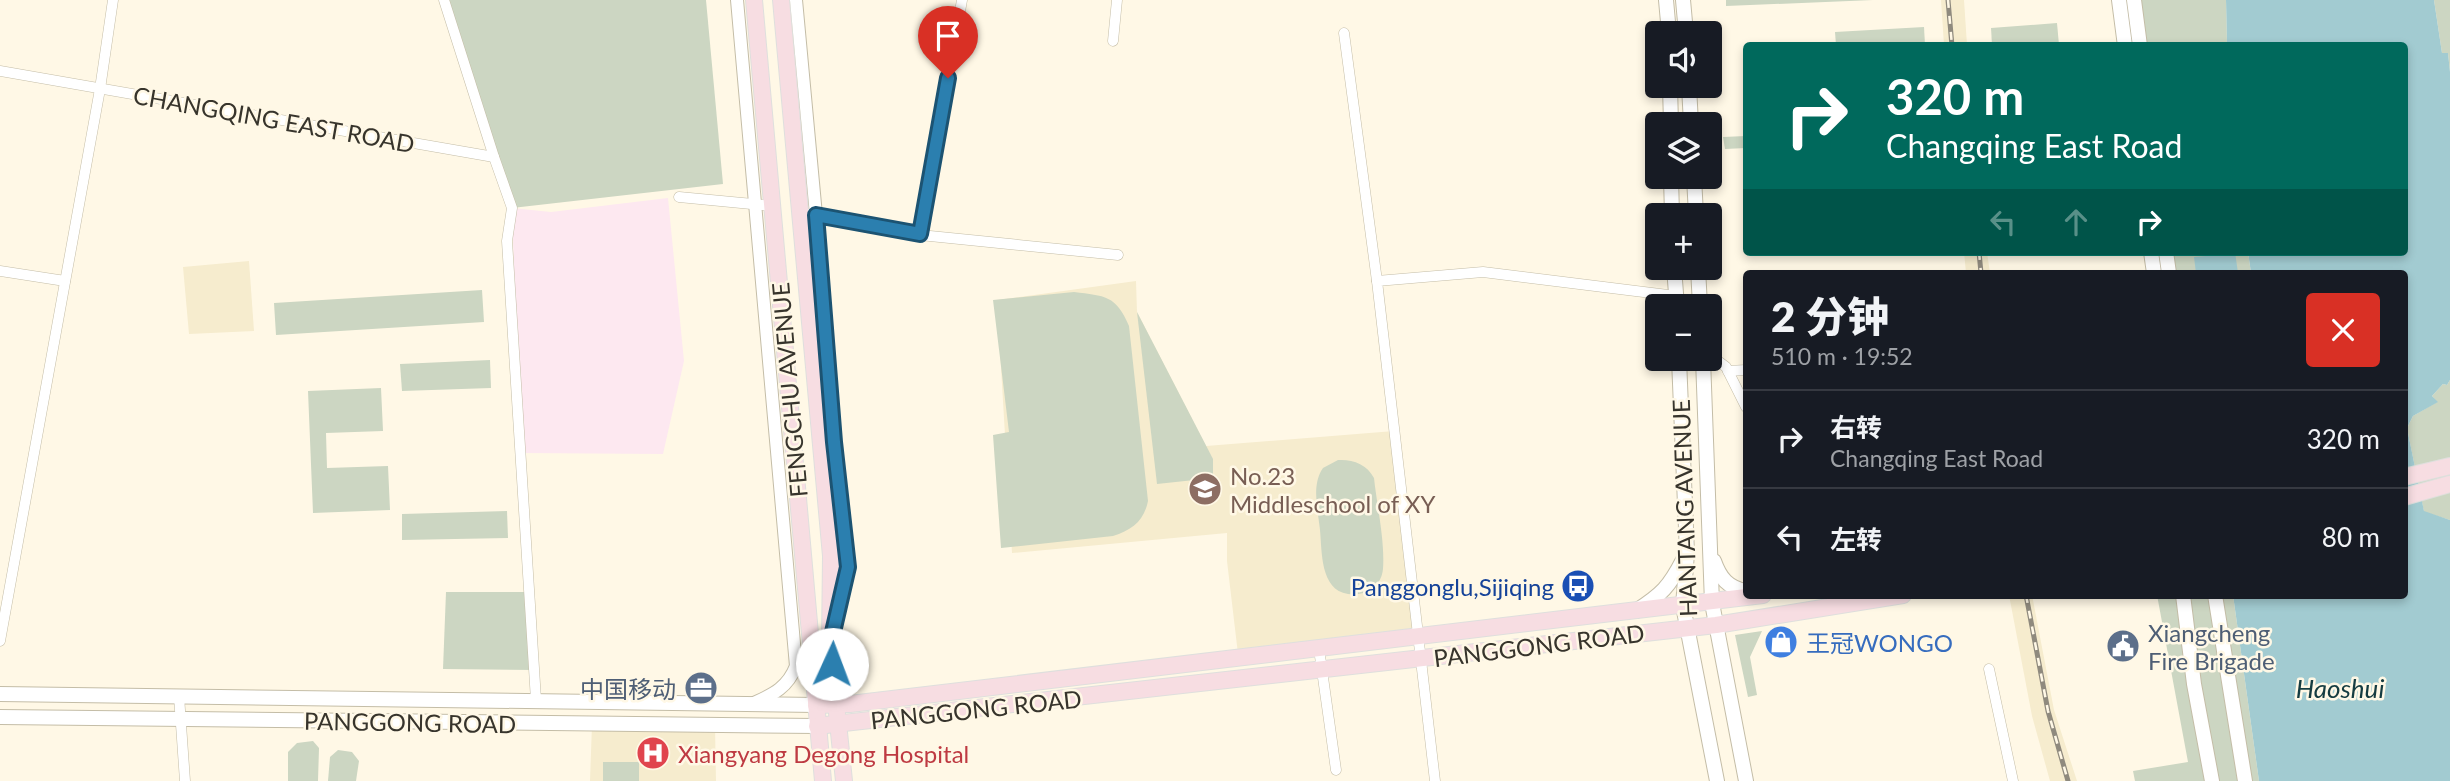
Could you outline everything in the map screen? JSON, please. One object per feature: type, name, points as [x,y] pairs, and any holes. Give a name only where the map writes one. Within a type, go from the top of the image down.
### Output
[{"type":"main road","name":"FENGCHU AVENUE","points":[[754,0],[760,68],[765,205],[790,407],[823,781]]},
{"type":"main road","name":"FENGCHU AVENUE","points":[[780,0],[792,120],[808,214],[813,355],[831,556],[830,645],[844,781]]},
{"type":"main road","points":[[1666,0],[1668,21]]},
{"type":"main road","points":[[1683,0],[1685,21]]},
{"type":"main road","points":[[2119,0],[2124,42]]},
{"type":"main road","points":[[2134,0],[2139,42]]},
{"type":"main road","name":"HANTANG AVENUE","points":[[1679,371],[1687,553],[1683,606],[1717,781]]},
{"type":"main road","name":"HANTANG AVENUE","points":[[1703,371],[1712,603],[1746,781]]},
{"type":"main road","points":[[2408,476],[2450,466]]},
{"type":"main road","points":[[2408,496],[2450,484]]},
{"type":"main road","points":[[1710,550],[1722,580],[1743,591]]},
{"type":"main road","points":[[1634,612],[1661,595],[1674,578],[1687,553]]},
{"type":"main road","name":"PANGGONG ROAD","points":[[0,694],[837,705],[1743,598]]},
{"type":"main road","name":"PANGGONG ROAD","points":[[0,717],[817,726],[1421,660],[1687,626],[1716,625],[1878,599]]},
{"type":"main road","points":[[2183,599],[2194,684],[2212,781]]},
{"type":"main road","points":[[2216,599],[2245,781]]},
{"type":"main road","points":[[1720,647],[1726,632],[1751,619]]},
{"type":"main road","points":[[1659,630],[1677,633],[1692,649]]},
{"type":"street","points":[[0,641],[100,89],[113,0]]},
{"type":"street","points":[[444,0],[512,208],[507,241],[536,701]]},
{"type":"street","points":[[737,0],[750,141],[765,205],[769,348],[796,666],[792,677],[779,692],[754,703]]},
{"type":"street","points":[[796,0],[813,177],[808,214],[848,567],[830,645]]},
{"type":"street","points":[[920,234],[962,0]]},
{"type":"street","points":[[1113,41],[1117,0]]},
{"type":"street","points":[[1344,33],[1377,281],[1435,781]]},
{"type":"street","points":[[750,141],[760,68]]},
{"type":"street","name":"CHANGQING EAST ROAD","points":[[0,71],[494,157]]},
{"type":"street","points":[[792,120],[813,177]]},
{"type":"street","points":[[679,197],[765,205]]},
{"type":"street","points":[[808,214],[920,234],[1118,255]]},
{"type":"street","points":[[0,271],[65,281]]},
{"type":"street","points":[[1377,281],[1483,272],[1645,296]]},
{"type":"street","points":[[769,348],[790,407]]},
{"type":"street","points":[[813,355],[833,417]]},
{"type":"street","points":[[1722,366],[1728,371],[1743,401]]},
{"type":"street","points":[[1728,371],[1743,370]]},
{"type":"street","points":[[1319,649],[1336,770]]},
{"type":"street","points":[[1989,669],[2013,781]]},
{"type":"street","points":[[179,696],[185,781]]},
{"type":"shaded area","points":[[1941,0],[1964,0],[1967,42],[1944,42]]},
{"type":"shaded area","points":[[668,198],[684,361],[663,454],[520,453],[512,208],[551,212]]},
{"type":"shaded area","points":[[1964,256],[1988,256],[1990,270],[1966,270]]},
{"type":"shaded area","points":[[249,261],[254,331],[189,334],[183,267]]},
{"type":"shaded area","name":"No.23 Middleschool of XY","points":[[1136,281],[1137,312],[1206,446],[1394,431],[1418,637],[1238,654],[1227,561],[1227,533],[1012,553],[997,300]]},
{"type":"shaded area","points":[[2010,599],[2033,599],[2054,710],[2077,781],[2050,781],[2032,716]]},
{"type":"shaded area","name":"Xiangyang Degong Hospital","points":[[592,724],[715,725],[716,781],[590,781]]},
{"type":"green space","points":[[444,0],[706,0],[723,184],[512,208]]},
{"type":"green space","points":[[1726,0],[1873,0],[1726,6]]},
{"type":"green space","points":[[2134,0],[2226,0],[2227,42],[2140,42]]},
{"type":"green space","points":[[2434,0],[2450,0],[2450,72],[2448,53],[2442,53]]},
{"type":"green space","points":[[2057,23],[2059,42],[1992,42],[1991,28]]},
{"type":"green space","points":[[1924,27],[1925,42],[1836,42],[1835,32]]},
{"type":"green space","points":[[1743,136],[1743,148],[1725,149],[1723,137]]},
{"type":"green space","points":[[2167,256],[2249,256],[2251,270],[2169,270]]},
{"type":"green space","points":[[482,290],[484,322],[276,335],[274,303]]},
{"type":"green space","points":[[1074,292],[1108,299],[1119,308],[1129,326],[1148,501],[1144,514],[1136,524],[1113,536],[1001,548],[993,435],[1009,432],[993,300]]},
{"type":"green space","points":[[1137,312],[1213,459],[1213,478],[1157,484]]},
{"type":"green space","points":[[490,360],[491,388],[402,391],[400,364]]},
{"type":"green space","points":[[2450,380],[2450,520],[2424,512],[2408,433],[2413,416],[2437,402],[2432,396],[2443,384],[2447,385]]},
{"type":"green space","points":[[381,388],[383,431],[326,433],[327,468],[388,466],[390,510],[313,513],[308,391]]},
{"type":"green space","points":[[1338,460],[1359,463],[1374,478],[1382,535],[1383,569],[1374,587],[1358,594],[1339,591],[1332,585],[1327,578],[1322,558],[1317,482],[1323,468]]},
{"type":"green space","points":[[507,511],[508,538],[402,540],[402,514]]},
{"type":"green space","points":[[446,592],[529,592],[534,670],[443,669]]},
{"type":"green space","points":[[2158,599],[2234,599],[2259,781],[2135,781],[2133,771],[2188,762]]},
{"type":"green space","points":[[1762,631],[1750,657],[1757,695],[1748,697],[1735,635]]},
{"type":"green space","points":[[313,741],[319,748],[318,781],[288,781],[288,752],[297,743]]},
{"type":"green space","points":[[338,750],[352,752],[359,761],[356,781],[328,781],[330,757]]},
{"type":"green space","points":[[603,762],[639,762],[639,781],[603,781]]},
{"type":"water","name":"Haoshui","points":[[2226,0],[2434,0],[2442,53],[2448,53],[2450,72],[2450,380],[2432,396],[2438,402],[2413,416],[2408,426],[2408,270],[2251,270],[2249,256],[2408,256],[2408,42],[2227,42]]},
{"type":"water","points":[[2236,256],[2238,270],[2196,270],[2194,257]]},
{"type":"water","name":"Haoshui","points":[[2408,433],[2424,511],[2450,520],[2450,781],[2259,781],[2234,599],[2408,599]]},
{"type":"railway","points":[[1948,0],[1952,42]]},
{"type":"railway","points":[[1979,256],[1981,270]]},
{"type":"railway","points":[[2027,599],[2048,711],[2068,781]]},
{"type":"place","name":"No.23 Middleschool of XY","points":[[1205,489]]},
{"type":"place","name":"Panggonglu,Sijiqing","points":[[1578,586]]},
{"type":"place","name":"王冠WONGO","points":[[1781,642]]},
{"type":"place","name":"Xiangcheng Fire Brigade","points":[[2123,646]]},
{"type":"place","name":"中国移动","points":[[701,688]]},
{"type":"place","name":"Xiangyang Degong Hospital","points":[[653,753]]},
{"type":"route","points":[[832,664],[830,645],[848,567],[834,442],[816,215],[920,234],[948,78]]}]
